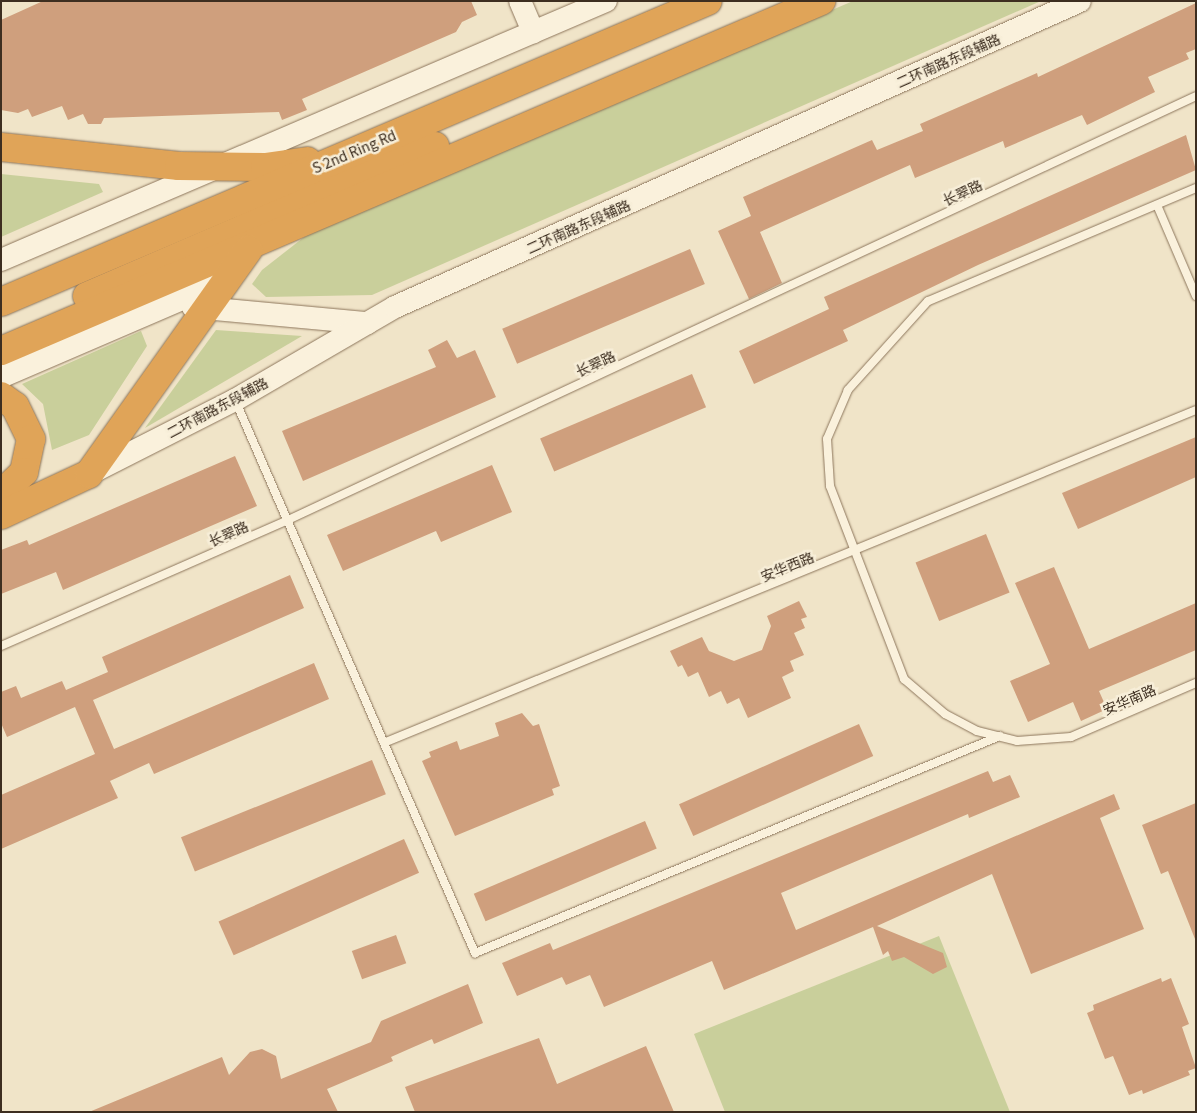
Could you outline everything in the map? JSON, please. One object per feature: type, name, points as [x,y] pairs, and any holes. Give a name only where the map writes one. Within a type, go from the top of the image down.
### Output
[{"type":"highway","name":"S 2nd Ring Rd","points":[[1,302],[708,1]]},
{"type":"highway","points":[[1,335],[436,145],[780,1]]},
{"type":"highway","points":[[1,351],[251,247],[821,1]]},
{"type":"highway","points":[[366,196],[436,145]]},
{"type":"highway","points":[[1,147],[214,166],[266,167],[344,155]]},
{"type":"highway","points":[[1,515],[89,474],[206,308],[222,282],[251,247]]},
{"type":"highway","points":[[1,396],[15,406],[31,439],[24,472],[1,494]]},
{"type":"main road","points":[[520,1],[533,32]]},
{"type":"main road","points":[[1,260],[214,166],[606,1]]},
{"type":"main road","name":"二环南路东段辅路","points":[[89,474],[235,400],[366,323],[1080,1]]},
{"type":"main road","points":[[1,377],[222,282]]},
{"type":"main road","points":[[171,305],[366,323]]},
{"type":"lane","name":"长翠路","points":[[1,646],[288,520],[1196,96]]},
{"type":"lane","name":"安华南路","points":[[1196,188],[928,301],[885,346],[848,390],[827,439],[830,486],[904,679],[945,714],[977,731],[1026,741],[1072,737],[1196,684]]},
{"type":"lane","points":[[1157,205],[1196,296]]},
{"type":"lane","points":[[235,400],[386,742],[476,953],[1000,736]]},
{"type":"lane","name":"安华西路","points":[[386,742],[855,552],[1196,410]]},
{"type":"green space","points":[[853,1],[1041,1],[372,295],[266,297],[252,284],[262,270],[308,234]]},
{"type":"green space","points":[[1,174],[99,184],[103,192],[1,237]]},
{"type":"green space","points":[[216,330],[302,336],[145,428]]},
{"type":"green space","points":[[141,331],[147,346],[89,435],[52,450],[43,404],[22,384]]},
{"type":"green space","points":[[939,936],[1010,1112],[725,1112],[694,1034]]},
{"type":"building","points":[[43,1],[471,1],[477,15],[462,22],[456,32],[302,99],[307,110],[282,120],[279,112],[104,118],[101,124],[88,124],[83,114],[68,120],[62,106],[32,117],[28,109],[18,113],[1,110],[1,20]]},
{"type":"building","points":[[1196,3],[1196,49],[1186,53],[1189,59],[1148,77],[1155,92],[1087,125],[1082,115],[1005,148],[1003,141],[915,178],[910,165],[760,232],[782,283],[749,299],[718,231],[751,216],[743,197],[872,140],[877,150],[923,131],[920,124],[1037,73],[1038,77]]},
{"type":"building","points":[[1186,135],[1196,170],[978,265],[843,330],[848,341],[754,384],[739,351],[829,309],[824,297]]},
{"type":"building","points":[[690,249],[705,284],[517,364],[502,329]]},
{"type":"building","points":[[447,340],[457,358],[475,350],[496,397],[303,481],[282,431],[436,367],[428,350]]},
{"type":"building","points":[[692,374],[706,407],[554,472],[540,438]]},
{"type":"building","points":[[1196,437],[1196,477],[1078,529],[1062,493]]},
{"type":"building","points":[[235,456],[257,506],[63,590],[56,572],[1,594],[1,550],[27,540],[29,545]]},
{"type":"building","points":[[492,465],[512,512],[441,542],[436,531],[343,571],[327,535]]},
{"type":"building","points":[[986,534],[1010,592],[939,621],[916,562]]},
{"type":"building","points":[[1054,567],[1089,649],[1196,603],[1196,650],[1099,691],[1107,709],[1081,721],[1073,702],[1028,722],[1010,681],[1050,664],[1015,583]]},
{"type":"building","points":[[290,575],[304,608],[93,700],[114,749],[314,663],[329,699],[154,774],[149,763],[110,781],[118,798],[1,849],[1,795],[95,754],[75,707],[7,737],[1,723],[1,692],[16,686],[21,698],[62,681],[66,690],[108,672],[102,657]]},
{"type":"building","points":[[799,601],[807,617],[801,619],[805,628],[794,633],[804,655],[790,661],[794,671],[782,677],[791,698],[748,718],[739,698],[727,704],[721,691],[709,697],[698,672],[688,677],[682,665],[678,667],[670,651],[702,637],[709,651],[734,661],[762,650],[771,626],[767,616]]},
{"type":"building","points":[[522,713],[533,726],[539,724],[560,786],[552,789],[554,795],[455,836],[422,761],[431,757],[429,752],[457,741],[460,750],[499,736],[495,723]]},
{"type":"building","points":[[859,724],[873,756],[693,836],[679,804]]},
{"type":"building","points":[[372,760],[386,794],[195,871],[181,837]]},
{"type":"building","points":[[988,771],[993,782],[1010,775],[1020,797],[969,818],[968,814],[781,893],[796,930],[1114,794],[1120,809],[1100,818],[1144,929],[1031,974],[992,874],[877,926],[943,953],[947,967],[933,974],[904,957],[892,961],[888,951],[883,955],[873,927],[724,990],[712,961],[604,1007],[590,975],[566,985],[562,977],[517,996],[502,963],[550,943],[553,950]]},
{"type":"building","points":[[1196,803],[1195,939],[1168,871],[1161,874],[1142,825]]},
{"type":"building","points":[[645,821],[657,849],[486,921],[474,894]]},
{"type":"building","points":[[404,839],[419,873],[234,955],[219,922]]},
{"type":"building","points":[[396,935],[406,963],[362,979],[352,951]]},
{"type":"building","points":[[1161,978],[1162,982],[1171,978],[1189,1024],[1182,1027],[1196,1068],[1188,1071],[1190,1075],[1143,1094],[1142,1090],[1129,1095],[1113,1056],[1105,1059],[1087,1013],[1094,1010],[1093,1005]]},
{"type":"building","points":[[468,984],[483,1023],[434,1044],[432,1039],[391,1057],[393,1061],[327,1089],[338,1112],[89,1112],[222,1057],[229,1075],[250,1052],[262,1049],[276,1056],[281,1079],[371,1042],[381,1021]]},
{"type":"building","points":[[539,1038],[557,1084],[646,1046],[674,1112],[415,1112],[405,1087]]}]
